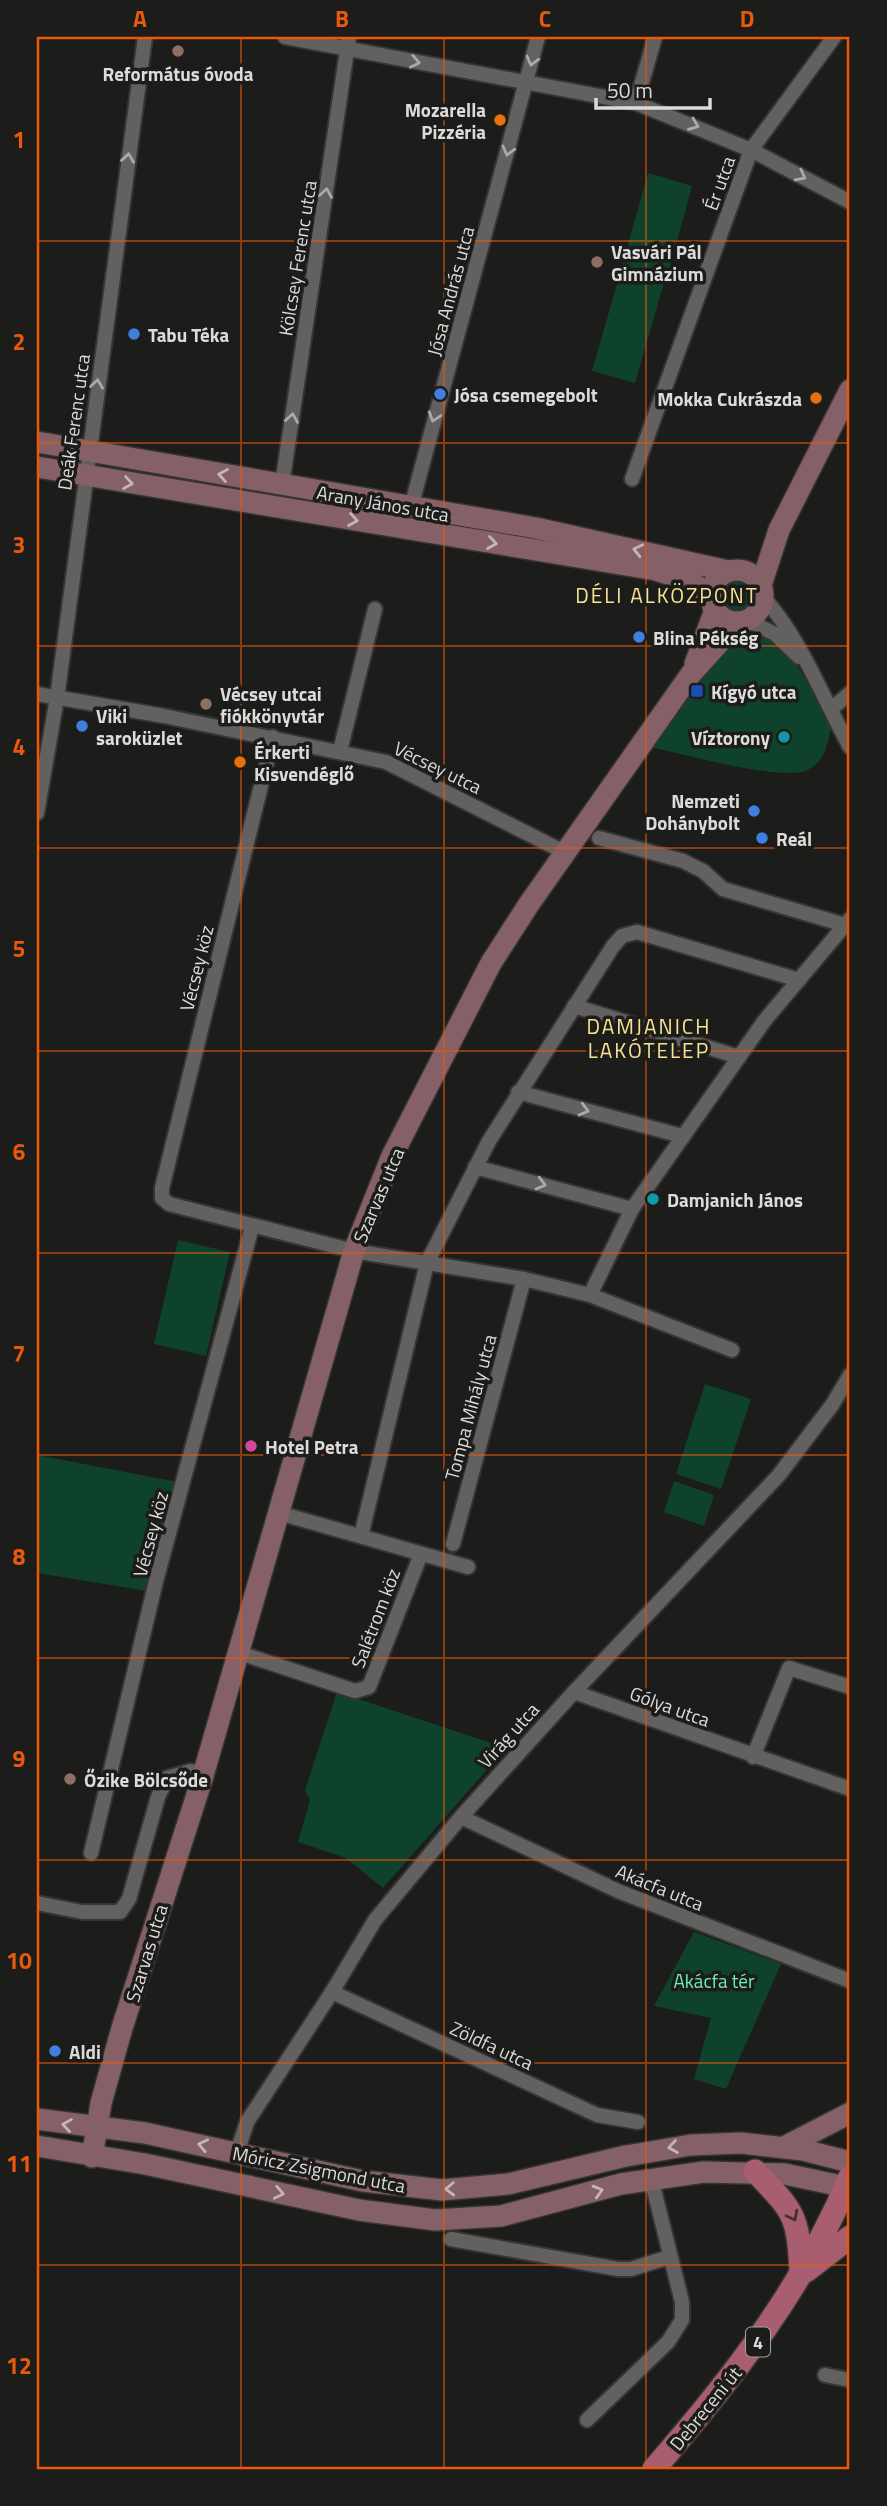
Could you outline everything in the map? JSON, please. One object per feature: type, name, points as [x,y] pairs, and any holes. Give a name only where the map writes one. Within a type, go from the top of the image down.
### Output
[{"type":"main road","points":[[755,2171],[786,2203],[799,2229],[801,2275]]},
{"type":"main road","name":"Debreceni út","points":[[654,2469],[710,2405],[768,2329],[801,2275],[849,2184]]},
{"type":"main road","name":"Debreceni út","points":[[801,2275],[850,2237]]},
{"type":"street","name":"Deák Ferenc utca","points":[[37,813],[57,698],[145,37]]},
{"type":"street","points":[[285,37],[349,42],[525,85],[636,103],[751,150],[850,202]]},
{"type":"street","name":"Jósa András utca","points":[[411,508],[538,37]]},
{"type":"street","points":[[636,103],[655,37]]},
{"type":"street","name":"Ér utca","points":[[632,479],[751,150],[834,37]]},
{"type":"street","name":"Kölcsey Ferenc utca","points":[[282,485],[349,42]]},
{"type":"street","points":[[742,621],[759,611],[779,530],[850,390]]},
{"type":"street","name":"Arany János utca","points":[[37,442],[591,539],[736,571]]},
{"type":"street","name":"Arany János utca","points":[[37,467],[656,570],[691,582],[713,602]]},
{"type":"street","points":[[779,530],[736,571],[714,583],[713,602],[729,621],[742,621],[775,634],[807,666]]},
{"type":"street","points":[[736,571],[754,576],[784,620],[850,747]]},
{"type":"street","name":"Szarvas utca","points":[[691,674],[713,602]]},
{"type":"street","points":[[340,751],[375,609]]},
{"type":"street","name":"Szarvas utca","points":[[92,2157],[126,2016],[240,1653],[354,1251],[392,1156],[491,963],[691,674],[742,621]]},
{"type":"street","points":[[831,709],[850,693]]},
{"type":"street","name":"Vécsey utca","points":[[37,694],[273,737],[386,761],[566,853]]},
{"type":"street","name":"Vécsey köz","points":[[273,737],[162,1188],[162,1198],[169,1204],[252,1227],[354,1251]]},
{"type":"street","points":[[590,1295],[632,1209],[682,1136],[739,1057],[848,922],[723,889],[703,871],[683,861],[599,838]]},
{"type":"street","points":[[361,1536],[427,1263],[475,1167],[519,1092],[622,936],[637,932],[799,980]]},
{"type":"street","points":[[574,1006],[739,1057]]},
{"type":"street","points":[[519,1092],[682,1136]]},
{"type":"street","points":[[475,1167],[632,1209]]},
{"type":"street","name":"Vécsey köz","points":[[91,1853],[156,1581],[252,1227]]},
{"type":"street","points":[[354,1251],[524,1279],[590,1295],[732,1350]]},
{"type":"street","name":"Tompa Mihály utca","points":[[453,1544],[524,1279]]},
{"type":"street","name":"Virág utca","points":[[237,2152],[247,2122],[332,1992],[375,1920],[461,1816],[779,1475],[832,1405],[850,1375]]},
{"type":"street","points":[[279,1513],[468,1567]]},
{"type":"street","name":"Salétrom köz","points":[[240,1653],[355,1691],[365,1690],[369,1687],[421,1554]]},
{"type":"street","points":[[753,1757],[789,1668],[850,1686]]},
{"type":"street","name":"Gólya utca","points":[[574,1692],[850,1789]]},
{"type":"street","name":"Szarvas utca","points":[[37,1903],[82,1912],[120,1912],[129,1899],[158,1797],[167,1779],[191,1771],[202,1779]]},
{"type":"street","name":"Akácfa utca","points":[[461,1816],[618,1891],[850,1981]]},
{"type":"street","name":"Zöldfa utca","points":[[332,1992],[597,2115],[638,2122]]},
{"type":"street","points":[[783,2147],[850,2113]]},
{"type":"street","name":"Móricz Zsigmond utca","points":[[37,2119],[97,2129],[145,2133],[363,2181],[442,2190],[508,2184],[626,2156],[691,2145],[741,2143],[783,2147],[850,2162]]},
{"type":"street","name":"Móricz Zsigmond utca","points":[[37,2147],[145,2164],[359,2210],[435,2220],[501,2216],[650,2178],[704,2172],[755,2171],[849,2184]]},
{"type":"street","points":[[587,2420],[668,2342],[682,2320],[682,2302],[650,2178]]},
{"type":"street","points":[[451,2239],[618,2269],[631,2269],[669,2257]]},
{"type":"street","points":[[825,2375],[850,2380]]},
{"type":"green space","points":[[648,173],[692,186],[667,278],[622,266]]},
{"type":"green space","points":[[621,270],[664,283],[635,383],[592,371]]},
{"type":"green space","points":[[738,577],[751,582],[756,595],[751,608],[738,613],[725,608],[720,595],[725,582]]},
{"type":"green space","points":[[774,629],[832,721],[825,750],[818,763],[805,771],[773,772],[650,747],[735,636]]},
{"type":"green space","points":[[178,1240],[230,1252],[206,1356],[154,1344]]},
{"type":"green space","points":[[705,1384],[751,1399],[721,1489],[676,1474]]},
{"type":"green space","points":[[37,1455],[183,1483],[148,1591],[37,1573]]},
{"type":"green space","points":[[674,1481],[714,1495],[704,1526],[664,1512]]},
{"type":"green space","points":[[337,1692],[506,1748],[383,1888],[346,1858],[298,1842],[310,1800],[305,1790]]},
{"type":"green space","name":"Akácfa tér","points":[[694,1932],[781,1964],[726,2089],[694,2079],[711,2018],[654,2006]]},
{"type":"place","name":"Református óvoda","points":[[178,51]]},
{"type":"place","name":"Mozarella Pizzéria","points":[[500,120]]},
{"type":"place","name":"Vasvári Pál Gimnázium","points":[[597,262]]},
{"type":"place","name":"Tabu Téka","points":[[134,334]]},
{"type":"place","name":"Jósa csemegebolt","points":[[440,394]]},
{"type":"place","name":"Mokka Cukrászda","points":[[816,398]]},
{"type":"place","name":"Blina Pékség","points":[[639,637]]},
{"type":"place","name":"Kígyó utca","points":[[697,691]]},
{"type":"place","name":"Vécsey utcai fiókkönyvtár","points":[[206,704]]},
{"type":"place","name":"Viki saroküzlet","points":[[82,726]]},
{"type":"place","name":"Víztorony","points":[[784,737]]},
{"type":"place","name":"Érkerti Kisvendéglő","points":[[240,762]]},
{"type":"place","name":"Nemzeti Dohánybolt","points":[[754,811]]},
{"type":"place","name":"Reál","points":[[762,838]]},
{"type":"place","name":"Damjanich János","points":[[653,1199]]},
{"type":"place","name":"Hotel Petra","points":[[251,1446]]},
{"type":"place","name":"Őzike Bölcsőde","points":[[70,1779]]},
{"type":"place","name":"Aldi","points":[[55,2051]]},
{"type":"district","name":"DÉLI ALKÖZPONT","points":[[667,595]]},
{"type":"district","name":"DAMJANICH LAKÓTELEP","points":[[649,1038]]}]
